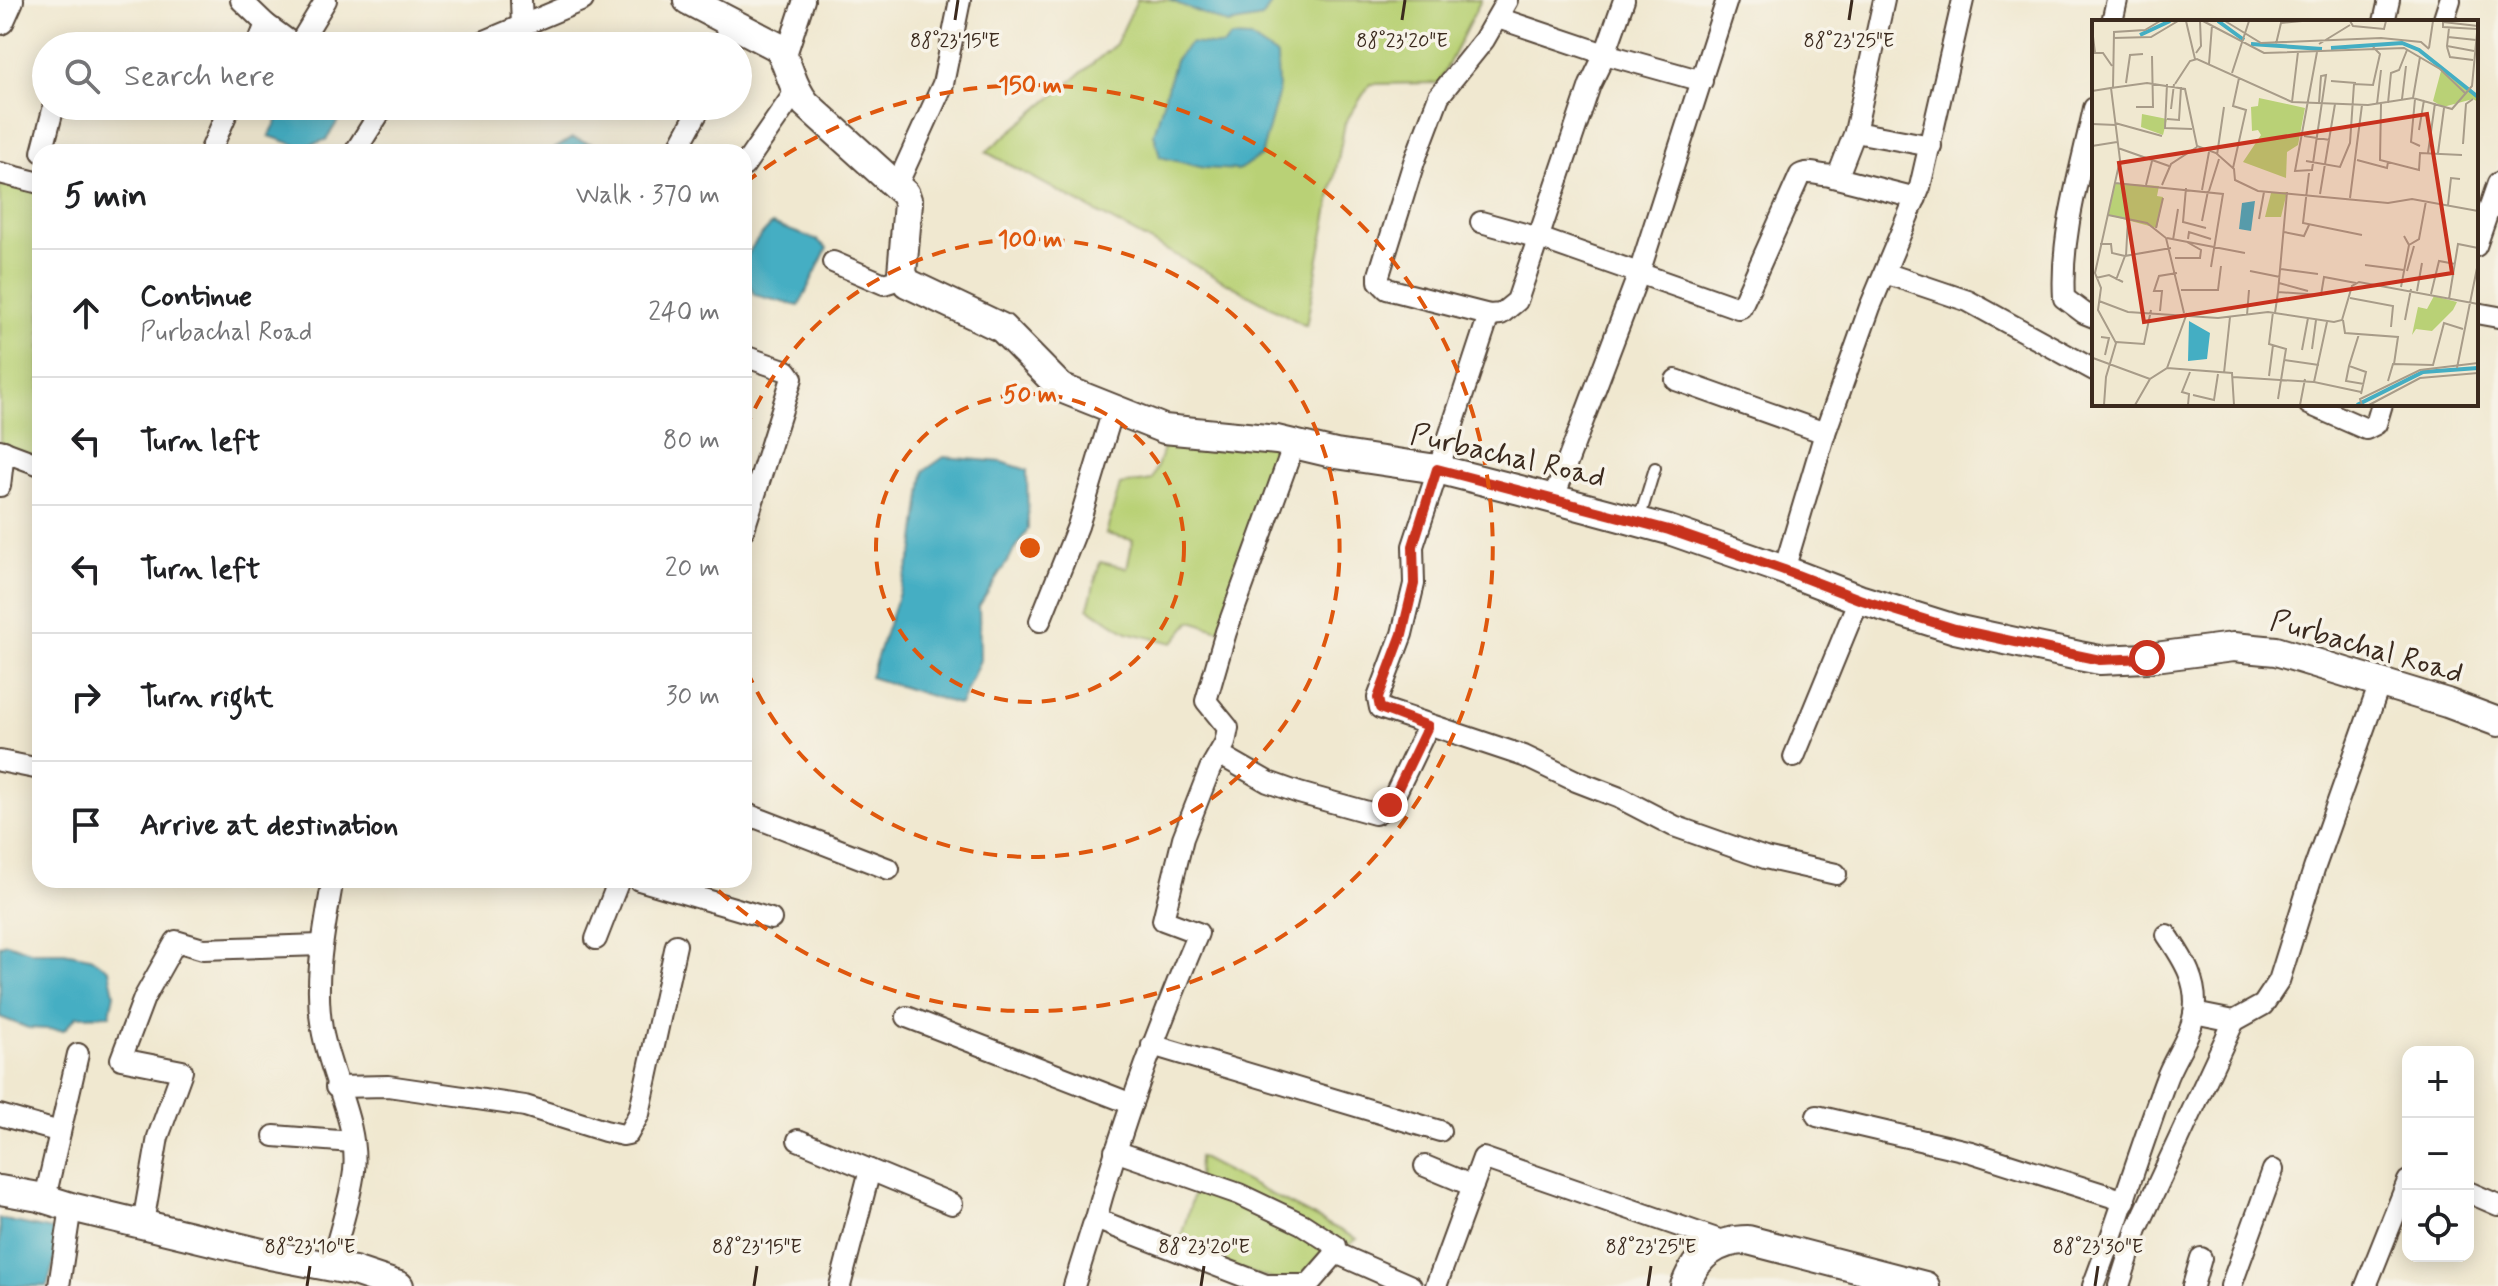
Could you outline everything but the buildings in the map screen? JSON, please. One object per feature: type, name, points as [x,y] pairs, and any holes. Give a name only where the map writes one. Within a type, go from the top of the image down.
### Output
[{"type":"street","points":[[0,20],[9,0]]},
{"type":"street","points":[[241,0],[277,32]]},
{"type":"street","points":[[306,32],[326,0]]},
{"type":"street","points":[[521,0],[522,26]]},
{"type":"street","points":[[507,32],[583,0]]},
{"type":"street","points":[[688,0],[725,32]]},
{"type":"street","points":[[785,58],[804,0]]},
{"type":"street","points":[[897,185],[940,92],[960,0]]},
{"type":"street","points":[[1624,0],[1605,54],[1590,85],[1517,301],[1501,314],[1489,315],[1387,289],[1379,281],[1414,162],[1439,96],[1502,9],[1605,54],[1702,81]]},
{"type":"street","points":[[1553,500],[1639,273],[1727,0]]},
{"type":"street","points":[[1833,177],[1839,173],[1855,132],[1884,0]]},
{"type":"street","points":[[1784,570],[1825,433],[1870,307],[1916,198],[1931,146],[1963,0]]},
{"type":"street","points":[[2112,20],[2117,0]]},
{"type":"street","points":[[2384,20],[2389,0]]},
{"type":"street","points":[[2444,20],[2450,0]]},
{"type":"street","points":[[263,32],[266,24]]},
{"type":"street","points":[[752,40],[778,47],[785,58],[795,92],[816,115],[905,194],[908,203],[903,278],[884,284],[833,262]]},
{"type":"street","points":[[752,154],[795,92]]},
{"type":"street","points":[[2092,117],[2070,220],[2063,283],[2064,298],[2092,316]]},
{"type":"street","points":[[44,144],[50,120]]},
{"type":"street","points":[[213,144],[224,120]]},
{"type":"street","points":[[360,144],[375,120]]},
{"type":"street","points":[[680,144],[693,120]]},
{"type":"street","points":[[1855,132],[1931,146]]},
{"type":"street","points":[[1481,222],[1539,238],[1738,308],[1800,175],[1807,172],[1833,177],[1916,198]]},
{"type":"street","points":[[0,173],[32,181]]},
{"type":"street","points":[[2478,240],[2498,183]]},
{"type":"street","points":[[1885,273],[1968,301],[2092,369]]},
{"type":"street","name":"Purbachal Road","points":[[903,278],[907,283],[1002,328],[1061,388],[1164,429],[1252,436],[1336,454],[1437,469],[1639,521],[1859,599],[1955,629],[2100,660],[2147,658],[2218,648],[2276,651],[2447,703],[2498,722]]},
{"type":"street","points":[[2478,313],[2498,317]]},
{"type":"street","points":[[1489,315],[1413,546],[1414,584],[1402,634],[1378,698],[1380,708],[1524,756],[1620,798],[1674,826],[1765,858],[1836,874]]},
{"type":"street","points":[[752,359],[790,374],[792,378],[752,504]]},
{"type":"street","points":[[1676,380],[1825,433]]},
{"type":"street","points":[[2314,406],[2366,429],[2376,424],[2381,406]]},
{"type":"street","points":[[1040,621],[1078,526],[1113,410]]},
{"type":"street","points":[[1074,1286],[1115,1151],[1152,1045],[1198,933],[1163,920],[1183,838],[1228,728],[1206,701],[1226,632],[1294,444]]},
{"type":"street","points":[[0,486],[2,450],[32,462]]},
{"type":"street","points":[[1794,757],[1859,599]]},
{"type":"street","points":[[2119,1286],[2137,1229],[2234,1021],[2263,1005],[2279,981],[2314,869],[2380,683]]},
{"type":"street","points":[[1219,754],[1268,782],[1375,814],[1390,805],[1428,726]]},
{"type":"street","points":[[0,761],[32,767]]},
{"type":"street","points":[[752,816],[889,869]]},
{"type":"street","points":[[331,888],[318,964],[321,1027],[336,1087],[351,1124],[354,1170],[342,1274]]},
{"type":"street","points":[[596,939],[616,888]]},
{"type":"street","points":[[666,888],[771,919]]},
{"type":"street","points":[[2093,1286],[2168,1073],[2186,1041],[2194,1013],[2191,973],[2167,935]]},
{"type":"street","points":[[143,1223],[158,1137],[182,1071],[121,1059],[144,998],[176,941],[203,949],[321,945]]},
{"type":"street","points":[[336,1087],[388,1086],[525,1106],[605,1131],[628,1134],[639,1114],[676,945]]},
{"type":"street","points":[[2194,1013],[2234,1021]]},
{"type":"street","points":[[907,1017],[1132,1104]]},
{"type":"street","points":[[1152,1045],[1440,1131]]},
{"type":"street","points":[[59,1286],[60,1132],[78,1054]]},
{"type":"street","points":[[0,1115],[60,1132]]},
{"type":"street","points":[[1817,1116],[1971,1152],[2125,1201]]},
{"type":"street","points":[[274,1136],[352,1142]]},
{"type":"street","points":[[798,1140],[952,1204]]},
{"type":"street","points":[[1095,1222],[1102,1220],[1266,1286],[1308,1285],[1336,1253],[1336,1246],[1302,1224],[1239,1194],[1115,1151]]},
{"type":"street","points":[[1436,1286],[1483,1158],[1728,1243]]},
{"type":"street","points":[[1425,1166],[1473,1186]]},
{"type":"street","points":[[840,1286],[870,1170]]},
{"type":"street","points":[[2231,1286],[2273,1170]]},
{"type":"street","points":[[0,1190],[399,1286]]},
{"type":"street","points":[[2366,1286],[2404,1190]]},
{"type":"street","points":[[2474,1195],[2498,1205]]},
{"type":"street","points":[[1685,1286],[1698,1259],[1728,1243],[1748,1240],[1925,1286]]},
{"type":"street","points":[[1336,1253],[1411,1286]]},
{"type":"street","points":[[2193,1286],[2201,1258]]},
{"type":"lane","points":[[1639,521],[1655,468]]},
{"type":"green space","points":[[1137,0],[1481,0],[1439,83],[1370,84],[1345,123],[1306,326],[986,152],[1116,44]]},
{"type":"green space","points":[[0,170],[32,176],[32,466],[0,452]]},
{"type":"green space","points":[[1170,432],[1293,443],[1219,630],[1191,621],[1173,643],[1127,632],[1088,608],[1100,562],[1127,568],[1133,540],[1106,534],[1120,485],[1152,480]]},
{"type":"green space","points":[[1199,1157],[1357,1239],[1294,1286],[1177,1250],[1198,1179]]},
{"type":"water","points":[[1169,0],[1274,0],[1262,18],[1228,24]]},
{"type":"water","points":[[1231,37],[1250,38],[1277,56],[1278,95],[1261,156],[1238,170],[1204,168],[1160,157],[1154,134],[1175,60],[1190,43],[1223,46]]},
{"type":"water","points":[[278,120],[338,120],[326,140],[312,144],[292,144],[269,136]]},
{"type":"water","points":[[572,138],[593,144],[562,144]]},
{"type":"water","points":[[772,224],[817,240],[827,248],[799,306],[754,295],[752,247]]},
{"type":"water","points":[[944,457],[1002,462],[1027,470],[1028,529],[979,606],[980,660],[960,705],[870,677],[914,549],[924,471]]},
{"type":"water","points":[[7,943],[33,952],[64,952],[90,957],[109,970],[114,993],[110,1015],[77,1016],[64,1030],[28,1028],[0,1017],[0,945]]},
{"type":"water","points":[[0,1219],[63,1232],[47,1286],[0,1286]]},
{"type":"route","points":[[1390,805],[1428,726],[1380,708],[1378,698],[1402,634],[1414,584],[1413,546],[1437,469],[1669,530],[1859,599],[1955,629],[2100,660],[2147,658]]}]
